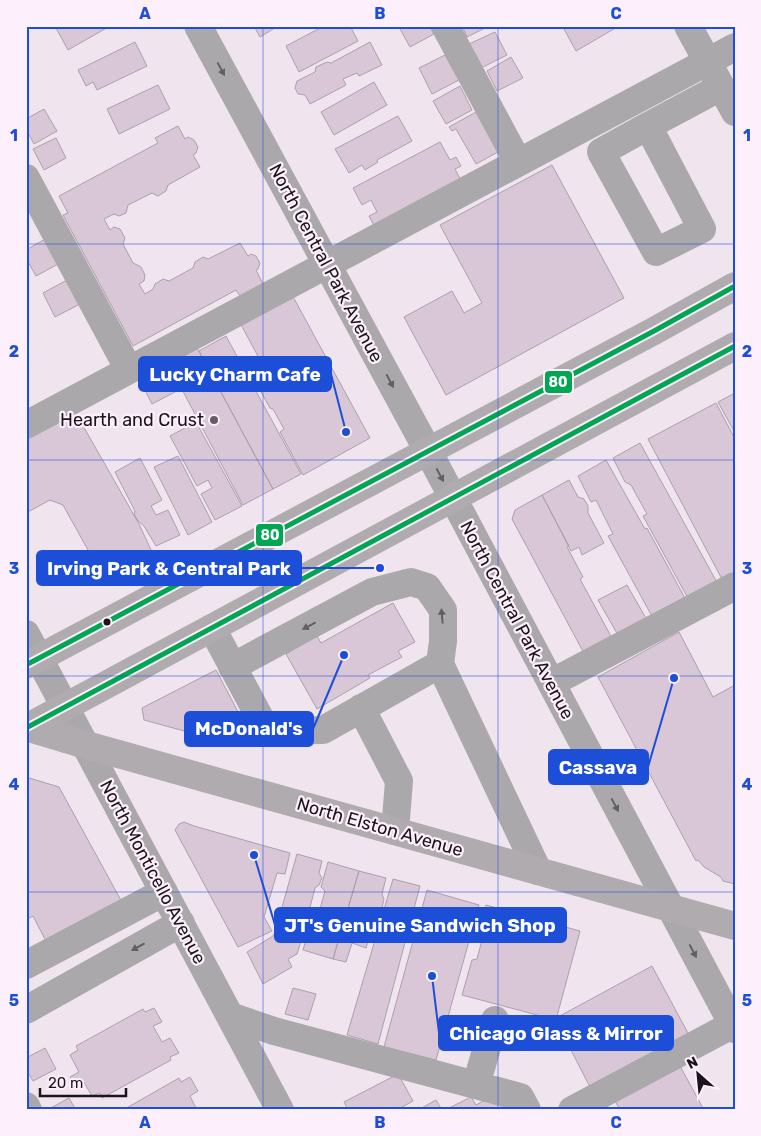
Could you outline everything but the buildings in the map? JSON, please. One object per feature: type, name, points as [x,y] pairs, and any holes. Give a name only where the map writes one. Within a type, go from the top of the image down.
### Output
[{"type":"main road","points":[[33,662],[735,286]]},
{"type":"main road","points":[[27,727],[735,346]]},
{"type":"main road","name":"North Elston Avenue","points":[[27,727],[735,926]]},
{"type":"street","name":"North Central Park Avenue","points":[[198,26],[428,451],[733,1027]]},
{"type":"street","points":[[445,26],[518,162]]},
{"type":"street","points":[[688,26],[735,112]]},
{"type":"street","points":[[26,425],[735,47]]},
{"type":"street","points":[[648,126],[722,88]]},
{"type":"street","points":[[26,178],[129,370]]},
{"type":"street","points":[[232,667],[372,592],[411,582],[426,587],[443,610],[443,641],[440,664],[538,871]]},
{"type":"street","points":[[550,683],[735,586]]},
{"type":"street","points":[[212,628],[267,731],[323,730],[440,664]]},
{"type":"street","name":"North Monticello Avenue","points":[[26,634],[33,662],[65,707],[86,745],[280,1110]]},
{"type":"street","points":[[361,708],[399,780],[395,831]]},
{"type":"street","points":[[26,965],[164,892]]},
{"type":"street","points":[[26,1010],[180,923]]},
{"type":"street","points":[[230,1016],[274,1031],[520,1097],[527,1110]]},
{"type":"street","points":[[476,1085],[495,1020]]},
{"type":"street","points":[[572,1110],[733,1027]]},
{"type":"street","points":[[26,1106],[28,1110]]},
{"type":"transit line","name":"80","points":[[26,665],[654,331],[735,286]]},
{"type":"transit line","name":"80","points":[[26,728],[735,346]]},
{"type":"place","name":"Hearth and Crust","points":[[214,420]]},
{"type":"place","name":"Lucky Charm Cafe","points":[[346,432]]},
{"type":"place","name":"Irving Park & Central Park","points":[[380,568]]},
{"type":"place","name":"McDonald's","points":[[344,655]]},
{"type":"place","name":"Cassava","points":[[674,678]]},
{"type":"place","name":"JT's Genuine Sandwich Shop","points":[[254,855]]},
{"type":"place","name":"Chicago Glass & Mirror","points":[[432,976]]}]
